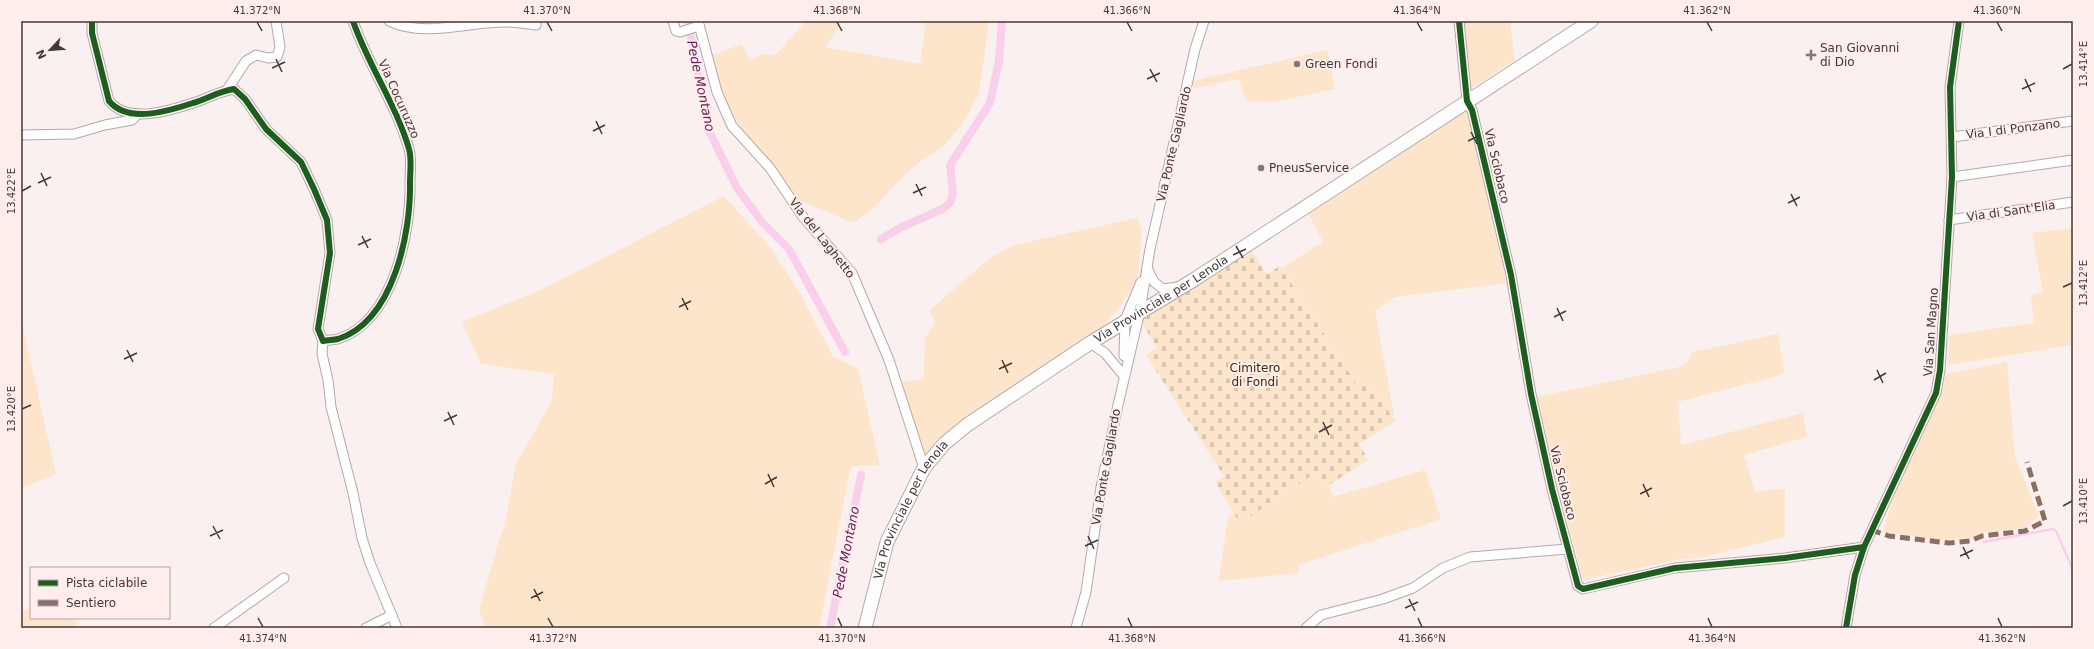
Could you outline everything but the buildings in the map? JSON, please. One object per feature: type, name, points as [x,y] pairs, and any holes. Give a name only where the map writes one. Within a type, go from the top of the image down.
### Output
[{"type":"main road","name":"Via Provinciale per Lenola","points":[[865,628],[887,542],[924,468],[944,444],[967,425],[1125,320],[1180,287],[1591,21]]},
{"type":"street","points":[[92,21],[92,33],[109,101],[115,108],[138,114],[159,112],[194,103],[227,90],[234,89],[245,99],[266,129],[301,162],[327,220],[330,253],[318,329],[323,341],[322,354],[328,380],[331,406],[353,493],[362,538],[370,563],[397,628]]},
{"type":"street","points":[[227,90],[246,61],[256,55],[268,58],[277,57],[280,47],[276,21]]},
{"type":"street","name":"Via Cocuruzzo","points":[[323,341],[338,339],[357,328],[372,316],[385,294],[396,269],[407,233],[410,195],[410,150],[398,117],[360,41],[353,21]]},
{"type":"street","points":[[389,21],[402,27],[422,28],[505,22],[536,25]]},
{"type":"street","points":[[673,21],[676,31],[680,32],[698,25]]},
{"type":"street","name":"Via Ponte Gagliardo","points":[[1076,628],[1086,592],[1101,487],[1124,376],[1140,311],[1147,268],[1187,86],[1204,21]]},
{"type":"street","name":"Via Sciobaco","points":[[1459,21],[1467,101],[1472,110],[1511,275],[1531,394],[1552,489],[1578,586],[1583,589],[1675,568],[1785,558],[1864,547]]},
{"type":"street","name":"Via San Magno","points":[[1846,628],[1855,575],[1864,547],[1936,393],[1940,370],[1952,177],[1950,87],[1959,21]]},
{"type":"street","name":"Via del Laghetto","points":[[698,25],[717,92],[732,126],[770,168],[803,217],[852,273],[889,360],[924,468]]},
{"type":"street","points":[[21,135],[74,134],[105,125],[132,120],[138,114]]},
{"type":"street","name":"Via I di Ponzano","points":[[1952,137],[2073,121]]},
{"type":"street","points":[[1952,177],[2073,160]]},
{"type":"street","name":"Via di Sant'Elia","points":[[1949,220],[2073,202]]},
{"type":"street","points":[[1147,268],[1154,282],[1163,289],[1180,287]]},
{"type":"street","name":"Via Ponte Gagliardo","points":[[1124,376],[1125,320],[1147,268]]},
{"type":"street","points":[[1090,343],[1106,354],[1124,376]]},
{"type":"street","points":[[1306,628],[1321,615],[1389,597],[1413,588],[1443,568],[1470,557],[1568,549]]},
{"type":"street","points":[[214,628],[284,578]]},
{"type":"street","points":[[366,628],[392,615]]},
{"type":"green space","points":[[807,21],[842,21],[826,47],[920,64],[926,21],[989,21],[979,94],[964,121],[943,147],[922,160],[897,182],[880,202],[854,223],[798,200],[738,123],[723,97],[713,55],[742,44],[750,60],[763,54],[775,55]]},
{"type":"green space","points":[[1463,21],[1510,21],[1515,60],[1471,89]]},
{"type":"green space","name":"Green Fondi","points":[[1327,50],[1335,89],[1278,101],[1249,102],[1244,97],[1240,82],[1236,79],[1193,89],[1193,81]]},
{"type":"green space","points":[[1466,109],[1507,283],[1395,297],[1375,310],[1395,421],[1370,382],[1359,388],[1282,268],[1323,242],[1308,213]]},
{"type":"green space","points":[[724,196],[770,247],[797,288],[833,356],[858,369],[880,465],[851,466],[819,628],[486,628],[479,610],[506,518],[516,464],[552,401],[554,374],[481,364],[462,322],[545,288]]},
{"type":"green space","points":[[1137,218],[1142,229],[1138,275],[1121,306],[1099,332],[944,436],[926,455],[900,382],[920,380],[924,378],[925,338],[935,323],[930,310],[990,258],[1015,245]]},
{"type":"green space","points":[[2073,228],[2073,345],[1948,365],[1949,335],[2034,323],[2031,295],[2043,292],[2032,233]]},
{"type":"green space","name":"Cimitero di Fondi","points":[[1250,249],[1267,274],[1280,266],[1359,388],[1370,382],[1395,421],[1359,444],[1368,460],[1324,488],[1315,473],[1240,523],[1215,482],[1224,476],[1146,355],[1157,348],[1141,321]]},
{"type":"green space","points":[[21,319],[56,474],[21,488]]},
{"type":"green space","points":[[1778,334],[1785,374],[1678,402],[1681,445],[1803,413],[1807,437],[1744,455],[1755,492],[1785,488],[1785,537],[1704,557],[1680,559],[1583,580],[1535,397],[1676,368],[1686,364],[1693,352]]},
{"type":"green space","points":[[2007,362],[2015,457],[2039,516],[2024,528],[1981,533],[1972,538],[1939,540],[1883,532],[1894,495],[1941,395],[1945,374]]},
{"type":"green space","points":[[1425,470],[1441,519],[1298,565],[1299,573],[1219,581],[1228,516],[1234,513],[1240,523],[1315,473],[1324,488],[1329,485],[1333,497]]},
{"type":"green space","points":[[30,608],[30,619],[72,619],[78,623],[76,628],[21,628],[21,612]]},
{"type":"waterway","name":"Pede Montano","points":[[688,21],[709,131],[737,188],[762,222],[789,249],[845,352]]},
{"type":"waterway","points":[[881,239],[900,228],[942,209],[950,203],[953,194],[950,165],[990,103],[999,61],[1002,21]]},
{"type":"waterway","name":"Pede Montano","points":[[830,628],[861,475]]},
{"type":"waterway","points":[[1983,542],[2053,529],[2056,531],[2073,570]]},
{"type":"marked path","points":[[1871,530],[1889,536],[1949,543],[1970,541],[1982,536],[2025,531],[2045,521],[2027,462]]},
{"type":"cycle path","points":[[92,21],[92,33],[109,101],[117,108],[127,112],[149,114],[183,106],[223,91],[234,89],[245,99],[266,129],[301,162],[327,220],[330,253],[318,329],[323,341],[338,339],[357,329],[373,314],[386,295],[395,272],[407,225],[411,161],[409,149],[397,116],[366,53],[353,21]]},
{"type":"cycle path","points":[[1459,21],[1467,101],[1472,110],[1511,275],[1531,394],[1552,489],[1578,586],[1583,589],[1675,568],[1785,558],[1864,547]]},
{"type":"cycle path","points":[[1846,628],[1855,575],[1864,547],[1936,393],[1940,370],[1952,177],[1950,87],[1959,21]]},
{"type":"place","name":"San Giovanni di Dio","points":[[1811,55]]},
{"type":"place","name":"Green Fondi","points":[[1297,64]]},
{"type":"place","name":"PneusService","points":[[1261,168]]}]
